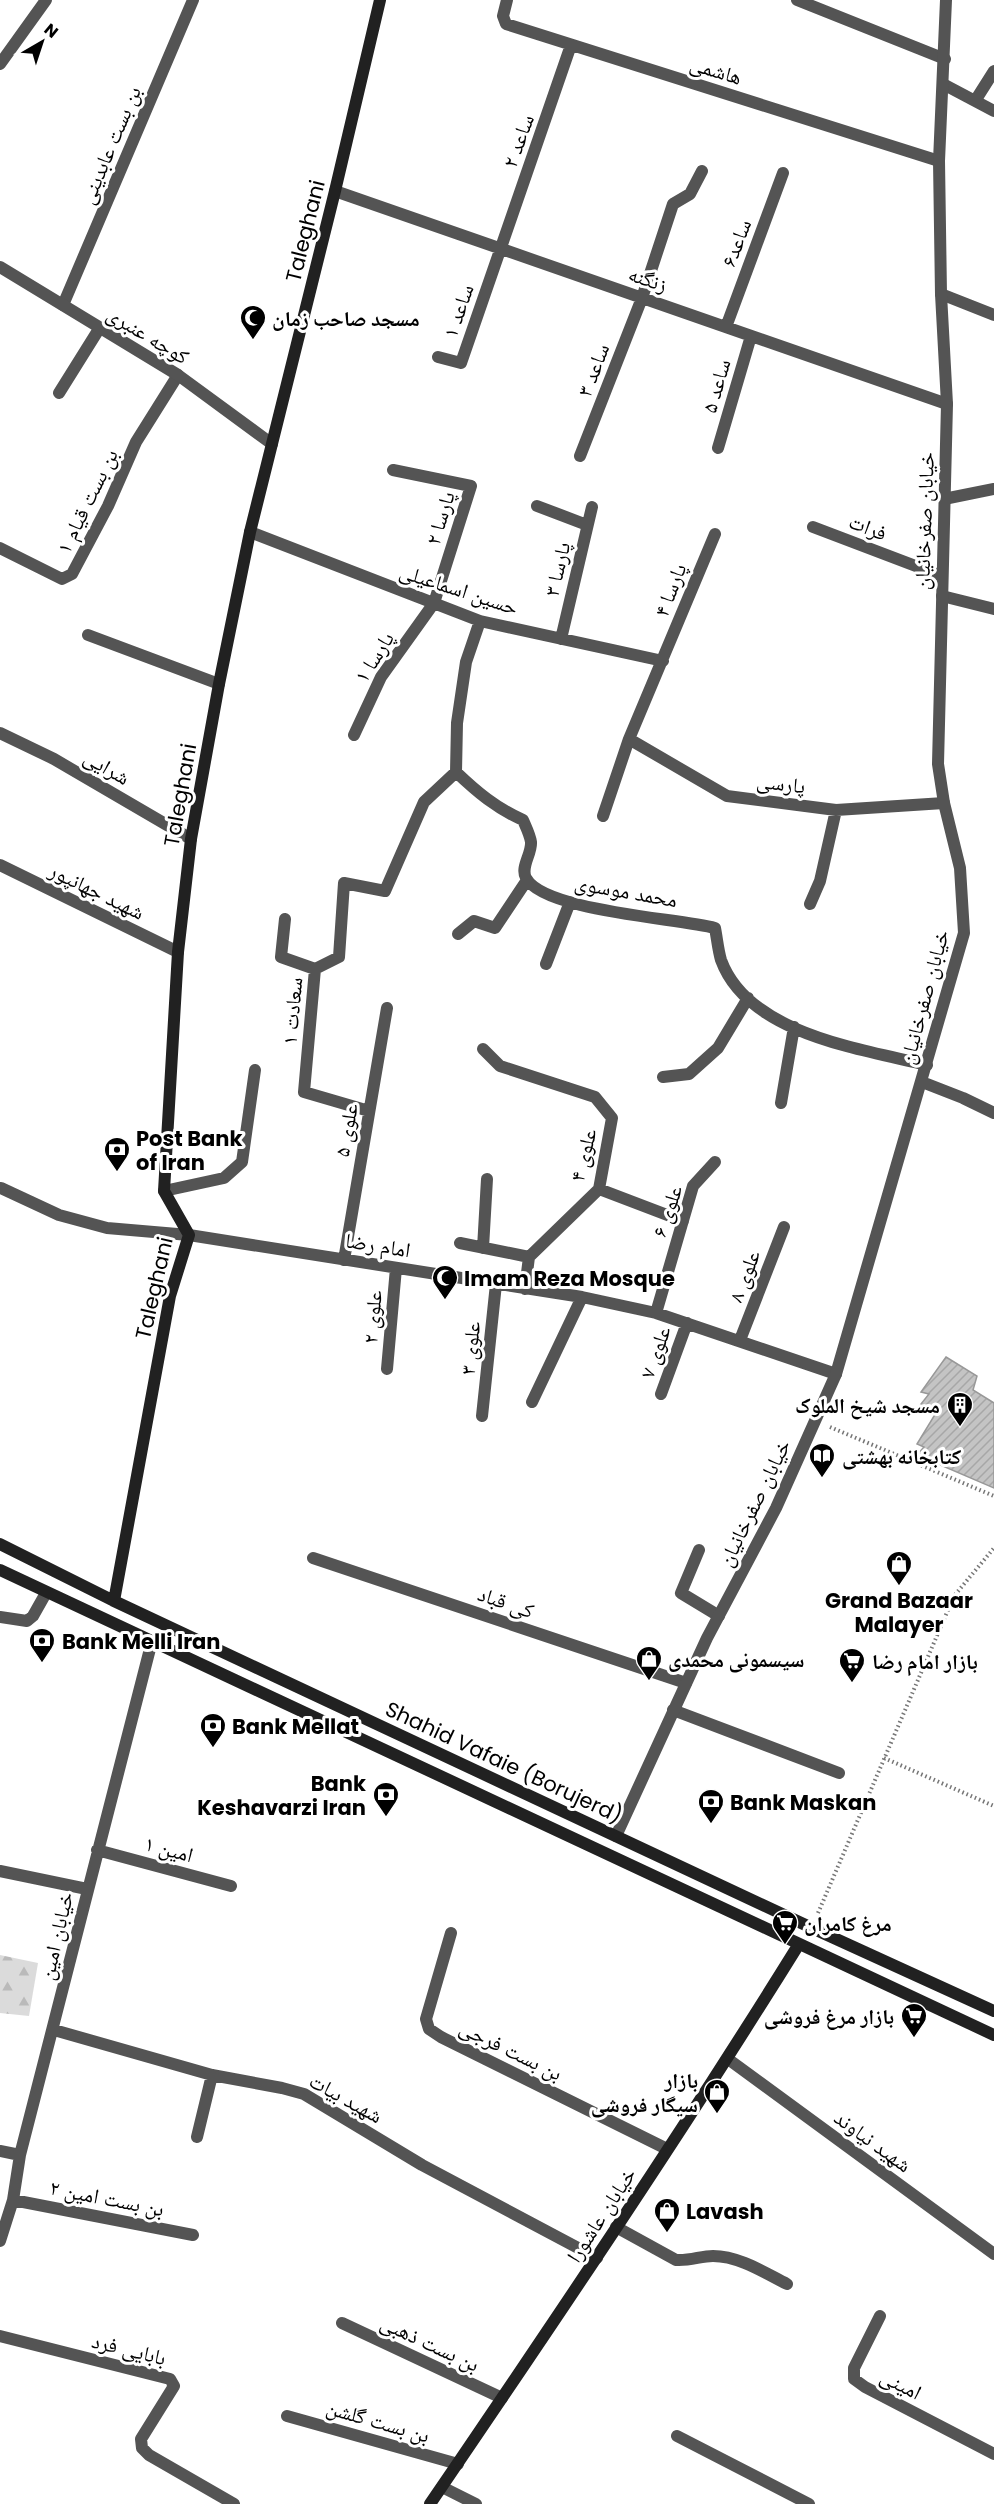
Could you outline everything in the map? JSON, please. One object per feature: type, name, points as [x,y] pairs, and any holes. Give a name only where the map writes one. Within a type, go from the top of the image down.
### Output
[{"type":"main road","name":"Taleghani","points":[[114,1600],[170,1296],[189,1235],[164,1191],[178,952],[191,839],[250,532],[380,0]]},
{"type":"main road","name":"Shahid Vafaie (Borujerd)","points":[[0,1544],[616,1836],[994,2011]]},
{"type":"main road","name":"Shahid Vafaie (Borujerd)","points":[[0,1570],[994,2035]]},
{"type":"main road","name":"خیابان عاشورا","points":[[430,2504],[728,2060],[799,1944]]},
{"type":"street","points":[[0,64],[46,0]]},
{"type":"street","name":"بن بست عابدینی","points":[[63,305],[193,0]]},
{"type":"street","name":"هاشمی","points":[[507,0],[503,16],[506,24],[939,161]]},
{"type":"street","points":[[797,0],[824,5],[945,59]]},
{"type":"street","name":"خیابان صفرخانیان","points":[[616,1836],[686,1683],[776,1508],[836,1374],[964,933],[960,868],[938,764],[947,404],[941,294],[939,161],[946,0]]},
{"type":"street","name":"ساعد ۲","points":[[500,248],[571,45]]},
{"type":"street","points":[[975,101],[994,71]]},
{"type":"street","points":[[943,84],[994,111]]},
{"type":"street","name":"ساعد ۳","points":[[580,456],[642,298],[673,204],[690,194],[702,171]]},
{"type":"street","name":"ساعد۶","points":[[726,327],[783,173]]},
{"type":"street","name":"زنگنه","points":[[335,191],[947,404]]},
{"type":"street","name":"ساعد ۱","points":[[438,357],[461,363],[500,248]]},
{"type":"street","name":"کوچه عنبری","points":[[0,267],[178,375],[272,444]]},
{"type":"street","points":[[941,294],[994,315]]},
{"type":"street","points":[[59,393],[99,329]]},
{"type":"street","name":"ساعد ۵","points":[[718,448],[751,336]]},
{"type":"street","name":"بن بست قیام ۱","points":[[0,548],[62,579],[72,574],[108,506],[136,442],[178,375]]},
{"type":"street","name":"پارسا ۲","points":[[393,470],[471,486],[434,603]]},
{"type":"street","points":[[944,499],[994,489]]},
{"type":"street","points":[[537,506],[587,525]]},
{"type":"street","name":"پارسا ۳","points":[[561,639],[592,507]]},
{"type":"street","name":"فرات","points":[[813,527],[942,576]]},
{"type":"street","name":"حسین اسماعیلی","points":[[250,532],[480,621],[663,661]]},
{"type":"street","name":"پارسا ۴","points":[[603,816],[629,739],[715,534]]},
{"type":"street","points":[[942,596],[994,609]]},
{"type":"street","name":"پارسا ۱","points":[[354,735],[381,677],[434,603]]},
{"type":"street","points":[[458,934],[474,921],[495,928],[527,880],[524,872],[531,843],[524,820],[503,811],[485,799],[456,772],[457,723],[466,662],[480,621]]},
{"type":"street","points":[[88,635],[219,684]]},
{"type":"street","name":"شرایی","points":[[0,733],[54,759],[191,839]]},
{"type":"street","name":"پارسی","points":[[629,739],[727,796],[836,810],[945,803]]},
{"type":"street","name":"سعادت ۱","points":[[369,1111],[304,1092],[315,969],[339,957],[344,883],[385,891],[424,802],[456,772]]},
{"type":"street","points":[[810,904],[820,881],[836,810]]},
{"type":"street","name":"شهید جهانپور","points":[[0,866],[178,952]]},
{"type":"street","name":"محمد موسوی","points":[[527,880],[554,897],[591,909],[715,928],[721,960],[736,986],[762,1011],[814,1037],[927,1065]]},
{"type":"street","points":[[546,964],[570,902]]},
{"type":"street","points":[[285,919],[281,957],[315,969]]},
{"type":"street","points":[[663,1077],[689,1074],[718,1048],[748,998]]},
{"type":"street","name":"علوی ۵","points":[[344,1260],[387,1008]]},
{"type":"street","points":[[781,1102],[794,1027]]},
{"type":"street","name":"علوی ۴","points":[[483,1048],[500,1066],[596,1097],[612,1118],[599,1189],[529,1257]]},
{"type":"street","points":[[164,1191],[224,1178],[242,1162],[255,1070]]},
{"type":"street","points":[[922,1082],[994,1113]]},
{"type":"street","name":"علوی ۶","points":[[656,1313],[693,1186],[715,1162]]},
{"type":"street","points":[[483,1248],[487,1179]]},
{"type":"street","name":"امام رضا","points":[[1,1188],[59,1215],[107,1228],[189,1235],[525,1288],[656,1313],[836,1374]]},
{"type":"street","points":[[599,1189],[683,1221]]},
{"type":"street","name":"علوی ۸","points":[[740,1340],[784,1227]]},
{"type":"street","points":[[460,1243],[529,1257],[525,1288]]},
{"type":"street","name":"علوی ۲","points":[[387,1369],[396,1268]]},
{"type":"street","name":"علوی ۳","points":[[482,1416],[496,1284]]},
{"type":"street","points":[[532,1402],[582,1298]]},
{"type":"street","name":"علوی ۷","points":[[660,1394],[687,1323]]},
{"type":"street","points":[[699,1550],[681,1593],[719,1616]]},
{"type":"street","name":"کی قباد","points":[[313,1558],[686,1683]]},
{"type":"street","points":[[0,1617],[27,1621],[33,1616],[46,1593]]},
{"type":"street","name":"خیابان امین","points":[[0,2241],[13,2199],[20,2156],[152,1641]]},
{"type":"street","points":[[673,1710],[839,1773]]},
{"type":"street","name":"امین ۱","points":[[97,1850],[231,1886]]},
{"type":"street","points":[[0,1871],[87,1889]]},
{"type":"street","name":"بن بست فرجی","points":[[451,1933],[426,2019],[429,2029],[667,2149]]},
{"type":"street","name":"شهید بیات","points":[[54,2030],[212,2075],[304,2094],[422,2165],[597,2258]]},
{"type":"street","name":"شهید نیاوند","points":[[728,2060],[994,2254]]},
{"type":"street","points":[[197,2137],[212,2075]]},
{"type":"street","points":[[0,2151],[20,2156]]},
{"type":"street","name":"بن بست امین ۲","points":[[13,2199],[193,2235]]},
{"type":"street","points":[[616,2227],[676,2260],[686,2261],[713,2256],[733,2259],[787,2284]]},
{"type":"street","name":"امینی","points":[[880,2316],[854,2368],[854,2379],[865,2387],[994,2454]]},
{"type":"street","name":"بن بست ذهبی","points":[[342,2323],[502,2398]]},
{"type":"street","name":"بابایی فرد","points":[[0,2336],[170,2379],[174,2386],[141,2439],[142,2448],[149,2455],[234,2504]]},
{"type":"street","name":"بن بست گلشن","points":[[287,2416],[458,2464]]},
{"type":"street","points":[[677,2436],[809,2504]]},
{"type":"street","points":[[442,2487],[476,2504]]},
{"type":"path","points":[[815,1421],[994,1496]]},
{"type":"path","points":[[812,1928],[954,1596],[994,1548]]},
{"type":"path","points":[[884,1758],[994,1806]]},
{"type":"green space","points":[[0,1955],[38,1963],[29,2016],[0,2013]]},
{"type":"building","name":"مسجد شیخ الملوک","points":[[946,1357],[977,1376],[973,1390],[994,1403],[994,1488],[917,1455],[924,1447],[917,1444],[939,1408],[921,1404],[929,1394],[921,1392]]},
{"type":"place","name":"مسجد صاحب زمان","points":[[253,341]]},
{"type":"place","name":"Post Bank of Iran","points":[[117,1173]]},
{"type":"place","name":"Imam Reza Mosque","points":[[445,1301]]},
{"type":"place","name":"مسجد شیخ الملوک","points":[[960,1428]]},
{"type":"place","name":"کتابخانه بهشتی","points":[[822,1479]]},
{"type":"place","name":"Grand Bazaar Malayer","points":[[899,1587]]},
{"type":"place","name":"Bank Melli Iran","points":[[42,1664]]},
{"type":"place","name":"سیسمونی محمدی","points":[[649,1682]]},
{"type":"place","name":"بازار امام رضا","points":[[852,1684]]},
{"type":"place","name":"Bank Mellat","points":[[213,1749]]},
{"type":"place","name":"Bank Keshavarzi Iran","points":[[386,1818]]},
{"type":"place","name":"Bank Maskan","points":[[711,1825]]},
{"type":"place","name":"مرغ کامران","points":[[785,1946]]},
{"type":"place","name":"بازار مرغ فروشی","points":[[914,2039]]},
{"type":"place","name":"بازار سیگار فروشی","points":[[717,2115]]},
{"type":"place","name":"Lavash","points":[[667,2234]]}]
